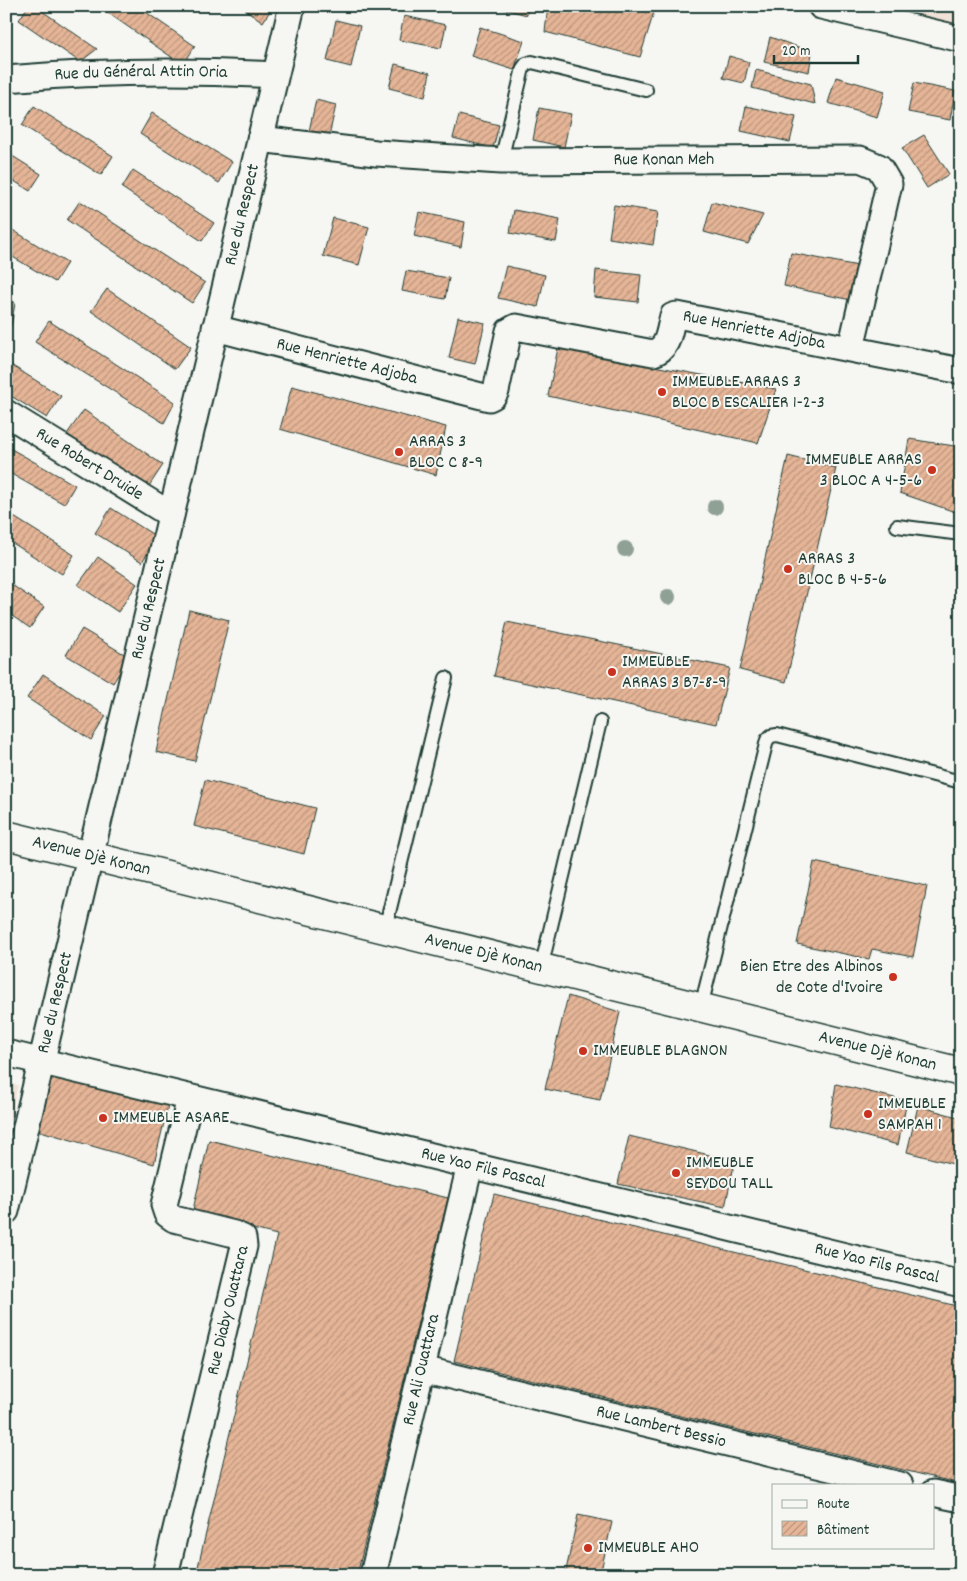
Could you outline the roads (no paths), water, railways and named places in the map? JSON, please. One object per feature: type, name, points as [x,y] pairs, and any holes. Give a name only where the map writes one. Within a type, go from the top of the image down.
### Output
[{"type":"street","name":"Rue du Respect","points":[[6,1211],[292,6]]},
{"type":"street","points":[[821,6],[961,39]]},
{"type":"street","name":"Rue du Général Attin Oria","points":[[6,79],[63,74],[125,72],[200,71],[275,75]]},
{"type":"street","name":"Rue Konan Meh","points":[[260,139],[376,153],[501,160],[860,159],[879,167],[889,184],[851,348]]},
{"type":"street","name":"Rue Henriette Adjoba","points":[[216,328],[489,398],[496,391],[511,328],[516,327],[654,353],[661,351],[665,346],[673,316],[677,315],[961,371]]},
{"type":"street","name":"Rue Robert Druide","points":[[6,413],[171,515]]},
{"type":"street","name":"Avenue Djè Konan","points":[[6,835],[961,1072]]},
{"type":"street","name":"Rue Yao Fils Pascal","points":[[6,1053],[961,1284]]},
{"type":"street","name":"Rue Diaby Ouattara","points":[[165,1575],[244,1246],[243,1238],[234,1234],[174,1219],[167,1214],[164,1205],[190,1098]]},
{"type":"street","name":"Rue Ali Ouattara","points":[[381,1573],[422,1369],[470,1165]]},
{"type":"street","name":"Rue Lambert Bessio","points":[[422,1369],[896,1484]]},
{"type":"street","points":[[934,1493],[961,1499]]},
{"type":"lane","points":[[501,160],[523,68],[526,64],[532,62],[646,90]]},
{"type":"lane","points":[[897,526],[961,534]]},
{"type":"lane","points":[[385,929],[446,678]]},
{"type":"lane","points":[[541,968],[600,722]]},
{"type":"lane","points":[[701,1007],[767,740],[771,736],[777,735],[961,782]]},
{"type":"place","name":"IMMEUBLE ARRAS 3 BLOC B ESCALIER 1-2-3","points":[[662,392]]},
{"type":"place","name":"ARRAS 3 BLOC C 8-9","points":[[399,452]]},
{"type":"place","name":"IMMEUBLE ARRAS 3 BLOC A 4-5-6","points":[[932,470]]},
{"type":"place","name":"ARRAS 3 BLOC B 4-5-6","points":[[788,569]]},
{"type":"place","name":"IMMEUBLE ARRAS 3 B7-8-9","points":[[612,672]]},
{"type":"place","name":"Bien Etre des Albinos de Cote d'Ivoire","points":[[893,977]]},
{"type":"place","name":"IMMEUBLE BLAGNON","points":[[583,1051]]},
{"type":"place","name":"IMMEUBLE SAMPAH 1","points":[[868,1114]]},
{"type":"place","name":"IMMEUBLE ASARE","points":[[103,1118]]},
{"type":"place","name":"IMMEUBLE SEYDOU TALL","points":[[676,1173]]},
{"type":"place","name":"IMMEUBLE AHO","points":[[588,1548]]}]
